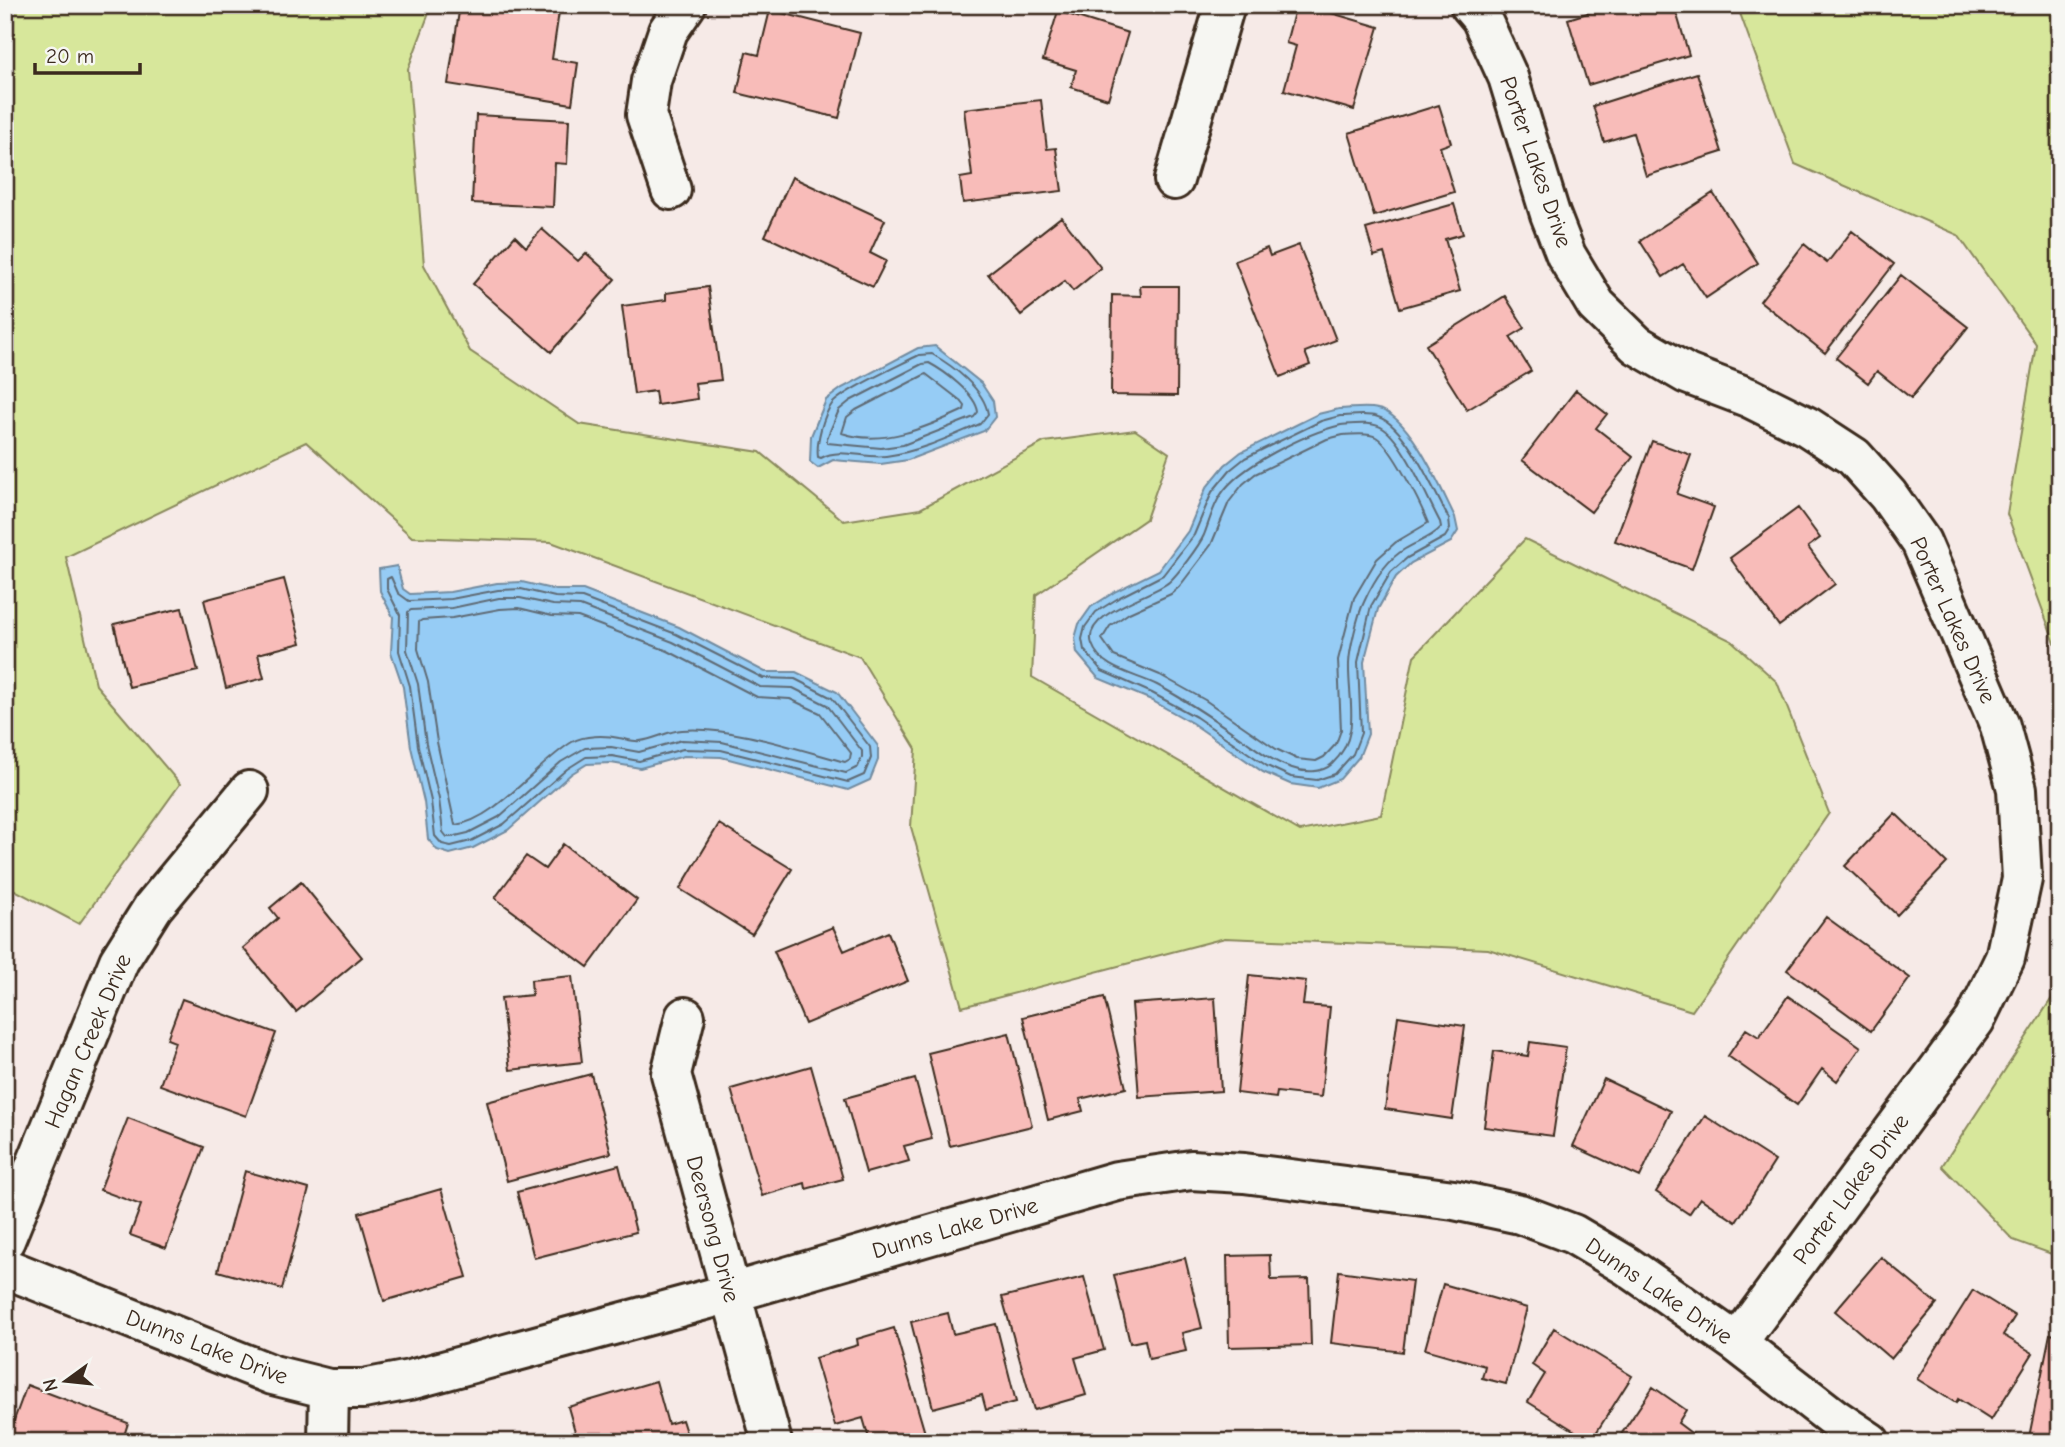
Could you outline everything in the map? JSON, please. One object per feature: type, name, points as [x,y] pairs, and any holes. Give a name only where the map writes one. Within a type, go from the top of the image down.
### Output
[{"type":"street","points":[[671,190],[646,115],[651,81],[668,32],[686,5]]},
{"type":"street","points":[[1174,180],[1225,5]]},
{"type":"street","name":"Porter Lakes Drive","points":[[1470,5],[1481,18],[1508,77],[1549,214],[1566,255],[1596,305],[1637,345],[1687,374],[1750,398],[1808,427],[1854,457],[1888,495],[1921,542],[2000,726],[2017,789],[2022,879],[2005,958],[1975,1020],[1737,1343]]},
{"type":"street","name":"Hagan Creek Drive","points":[[5,1240],[119,961],[153,907],[249,791]]},
{"type":"street","name":"Deersong Drive","points":[[685,1017],[671,1074],[772,1442]]},
{"type":"street","name":"Dunns Lake Drive","points":[[5,1268],[273,1375],[329,1389],[363,1389],[410,1380],[731,1293],[1117,1181],[1191,1170],[1244,1173],[1454,1200],[1520,1214],[1573,1234],[1627,1266],[1737,1343],[1834,1418],[1870,1442]]},
{"type":"street","points":[[328,1442],[329,1389]]},
{"type":"green space","points":[[5,5],[432,5],[408,69],[424,265],[470,351],[579,424],[760,452],[844,521],[920,509],[1044,442],[1135,430],[1169,453],[1146,519],[1036,595],[1032,677],[1300,831],[1381,815],[1414,656],[1525,539],[1732,641],[1777,682],[1829,813],[1692,1011],[1488,949],[1225,938],[962,1007],[911,827],[916,749],[860,657],[551,542],[412,537],[306,442],[66,557],[96,685],[180,784],[79,924],[5,885]]},
{"type":"green space","points":[[1737,5],[2060,5],[2060,657],[2007,514],[2036,344],[1958,235],[1795,164]]},
{"type":"green space","points":[[2060,968],[2060,1257],[2013,1240],[1942,1166],[2052,998]]},
{"type":"water","points":[[935,346],[981,383],[993,401],[995,417],[984,431],[908,460],[881,464],[833,460],[818,468],[810,462],[811,436],[826,400],[842,388],[918,348]]},
{"type":"water","points":[[1339,409],[1378,409],[1390,414],[1402,424],[1433,472],[1455,517],[1458,531],[1451,542],[1411,563],[1396,577],[1378,609],[1364,662],[1368,734],[1359,757],[1340,779],[1318,788],[1290,784],[1263,772],[1192,723],[1149,699],[1098,678],[1077,653],[1075,638],[1079,624],[1091,607],[1116,591],[1159,570],[1188,531],[1206,488],[1225,465],[1241,452],[1318,414]]},
{"type":"water","points":[[397,566],[403,589],[410,594],[450,592],[497,583],[522,582],[556,590],[583,590],[679,627],[765,672],[796,672],[837,692],[878,746],[878,760],[870,780],[848,790],[721,757],[684,756],[640,768],[611,763],[587,764],[571,774],[508,830],[473,848],[450,854],[437,850],[428,839],[403,687],[391,652],[393,617],[380,591],[379,569]]},
{"type":"building","points":[[460,5],[514,5],[559,12],[552,59],[578,63],[572,104],[448,84]]},
{"type":"building","points":[[1296,5],[1379,27],[1354,110],[1284,90],[1296,46],[1286,43]]},
{"type":"building","points":[[1613,5],[1674,5],[1689,55],[1588,85],[1568,19]]},
{"type":"building","points":[[770,10],[860,33],[839,118],[737,93],[746,52],[759,55]]},
{"type":"building","points":[[1058,11],[1128,33],[1108,99],[1071,87],[1076,70],[1043,60]]},
{"type":"building","points":[[1697,73],[1722,152],[1646,176],[1633,133],[1604,142],[1593,106]]},
{"type":"building","points":[[1041,100],[1047,149],[1056,148],[1062,191],[963,203],[960,178],[972,176],[964,109]]},
{"type":"building","points":[[1439,105],[1451,143],[1440,147],[1454,192],[1374,216],[1349,133]]},
{"type":"building","points":[[476,115],[569,120],[567,164],[555,163],[553,207],[472,203]]},
{"type":"building","points":[[792,177],[885,220],[870,253],[886,261],[873,287],[765,236]]},
{"type":"building","points":[[1713,193],[1758,263],[1706,298],[1683,264],[1663,277],[1640,241]]},
{"type":"building","points":[[1454,204],[1463,234],[1445,239],[1460,291],[1400,308],[1384,253],[1374,256],[1366,229]]},
{"type":"building","points":[[1061,217],[1101,268],[1073,291],[1065,281],[1021,315],[988,274]]},
{"type":"building","points":[[542,229],[578,261],[586,253],[615,279],[551,352],[473,284],[515,236],[526,247]]},
{"type":"building","points":[[1852,231],[1894,264],[1825,353],[1760,301],[1804,244],[1827,263]]},
{"type":"building","points":[[1299,245],[1336,340],[1305,352],[1310,365],[1280,377],[1235,261],[1267,248],[1270,256]]},
{"type":"building","points":[[1901,275],[1968,327],[1911,398],[1877,371],[1868,383],[1836,358]]},
{"type":"building","points":[[1140,286],[1178,286],[1177,396],[1111,395],[1112,295],[1141,296]]},
{"type":"building","points":[[708,287],[721,380],[695,383],[697,399],[657,405],[655,391],[634,394],[622,306],[666,300],[666,293]]},
{"type":"building","points":[[1505,296],[1525,328],[1510,337],[1531,371],[1467,410],[1426,345]]},
{"type":"building","points":[[1576,390],[1607,414],[1596,428],[1633,457],[1591,512],[1522,460]]},
{"type":"building","points":[[1652,441],[1691,455],[1677,494],[1714,507],[1692,569],[1615,541]]},
{"type":"building","points":[[1798,508],[1820,538],[1808,547],[1835,584],[1779,626],[1730,558]]},
{"type":"building","points":[[284,579],[301,643],[258,654],[264,678],[226,688],[204,600]]},
{"type":"building","points":[[182,608],[198,671],[129,687],[114,624]]},
{"type":"building","points":[[1895,813],[1947,863],[1897,915],[1845,866]]},
{"type":"building","points":[[719,824],[792,869],[752,934],[680,889]]},
{"type":"building","points":[[563,844],[637,900],[588,967],[495,898],[526,856],[545,869]]},
{"type":"building","points":[[301,882],[362,957],[296,1012],[243,948],[278,918],[270,908]]},
{"type":"building","points":[[1826,917],[1910,978],[1871,1031],[1787,970]]},
{"type":"building","points":[[833,927],[844,951],[888,932],[908,981],[805,1024],[774,951]]},
{"type":"building","points":[[1249,975],[1306,981],[1303,1005],[1330,1007],[1321,1097],[1277,1092],[1276,1098],[1237,1093]]},
{"type":"building","points":[[572,976],[582,1062],[510,1070],[501,998],[532,995],[531,980]]},
{"type":"building","points":[[1788,996],[1861,1047],[1837,1081],[1822,1069],[1797,1105],[1728,1056],[1746,1029],[1759,1037]]},
{"type":"building","points":[[1104,997],[1126,1088],[1080,1099],[1083,1111],[1048,1120],[1023,1017]]},
{"type":"building","points":[[1215,998],[1221,1091],[1139,1097],[1132,1004]]},
{"type":"building","points":[[182,999],[276,1033],[246,1116],[160,1085],[175,1042],[167,1039]]},
{"type":"building","points":[[1398,1016],[1465,1026],[1452,1119],[1385,1109]]},
{"type":"building","points":[[1009,1033],[1032,1126],[950,1146],[928,1053]]},
{"type":"building","points":[[1530,1042],[1566,1047],[1553,1136],[1484,1127],[1494,1051],[1528,1056]]},
{"type":"building","points":[[811,1066],[843,1179],[806,1189],[805,1183],[762,1196],[731,1089]]},
{"type":"building","points":[[591,1074],[611,1153],[507,1181],[487,1102]]},
{"type":"building","points":[[915,1079],[932,1139],[904,1146],[909,1161],[866,1173],[845,1098]]},
{"type":"building","points":[[1604,1079],[1671,1111],[1640,1177],[1573,1146]]},
{"type":"building","points":[[1705,1116],[1775,1161],[1736,1222],[1700,1198],[1689,1214],[1656,1192]]},
{"type":"building","points":[[128,1118],[204,1147],[166,1248],[130,1235],[141,1205],[100,1190]]},
{"type":"building","points":[[619,1165],[636,1232],[534,1258],[517,1192]]},
{"type":"building","points":[[245,1171],[309,1189],[282,1289],[218,1271]]},
{"type":"building","points":[[441,1189],[467,1277],[384,1301],[359,1213]]},
{"type":"building","points":[[1270,1255],[1271,1280],[1309,1279],[1311,1345],[1229,1347],[1227,1256]]},
{"type":"building","points":[[1881,1257],[1937,1304],[1891,1359],[1835,1311]]},
{"type":"building","points":[[1185,1258],[1202,1328],[1182,1333],[1186,1351],[1149,1359],[1145,1340],[1130,1343],[1114,1275]]},
{"type":"building","points":[[1339,1271],[1412,1281],[1403,1352],[1331,1343]]},
{"type":"building","points":[[1084,1277],[1104,1350],[1075,1358],[1086,1395],[1034,1410],[1002,1297]]},
{"type":"building","points":[[1443,1284],[1527,1308],[1506,1384],[1482,1378],[1485,1366],[1425,1349]]},
{"type":"building","points":[[1973,1290],[2015,1316],[2003,1335],[2033,1353],[1991,1420],[1958,1399],[1956,1403],[1917,1379]]},
{"type":"building","points":[[948,1313],[953,1334],[996,1324],[1016,1402],[986,1410],[982,1395],[933,1408],[911,1322]]},
{"type":"building","points":[[894,1328],[927,1440],[922,1442],[870,1442],[863,1418],[835,1426],[815,1358],[858,1345],[857,1339]]},
{"type":"building","points":[[1554,1328],[1632,1376],[1591,1441],[1528,1402],[1545,1374],[1532,1365]]},
{"type":"building","points":[[2050,1334],[2060,1336],[2060,1442],[2028,1442]]},
{"type":"building","points":[[656,1381],[668,1424],[682,1420],[689,1442],[578,1442],[568,1407]]},
{"type":"building","points":[[27,1385],[128,1423],[122,1442],[6,1442]]},
{"type":"building","points":[[1653,1387],[1686,1410],[1678,1423],[1703,1442],[1616,1442]]}]
